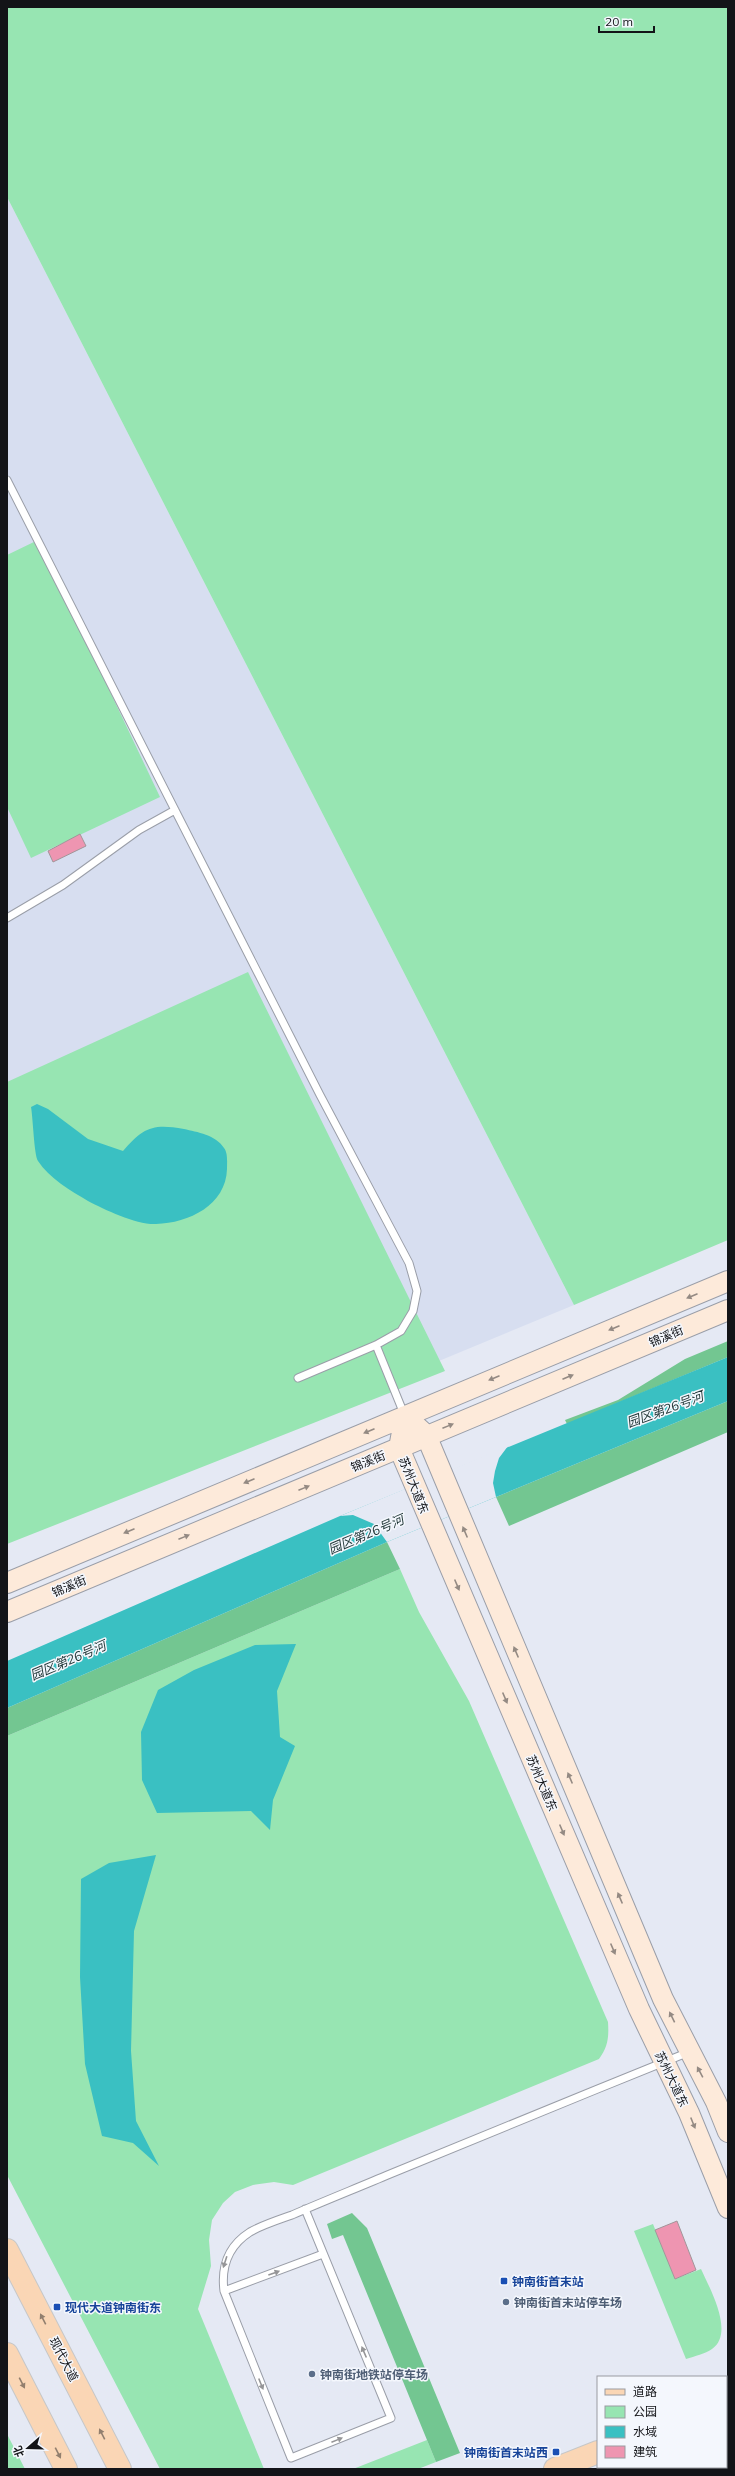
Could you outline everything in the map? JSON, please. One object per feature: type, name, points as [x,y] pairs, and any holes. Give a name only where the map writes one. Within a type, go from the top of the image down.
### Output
[{"type":"main road","points":[[7,1583],[728,1281]]},
{"type":"main road","name":"锦溪街","points":[[7,1612],[400,1448],[426,1435],[728,1310]]},
{"type":"main road","points":[[405,1416],[426,1435],[457,1513],[663,1999],[716,2102],[728,2132]]},
{"type":"main road","name":"苏州大道东","points":[[405,1416],[400,1448],[414,1485],[664,2062],[689,2113],[728,2208]]},
{"type":"main road","name":"现代大道","points":[[7,2250],[120,2469]]},
{"type":"main road","points":[[7,2354],[66,2469]]},
{"type":"main road","points":[[555,2469],[597,2452]]},
{"type":"lane","points":[[7,480],[175,810],[410,1263],[417,1291],[413,1311],[402,1331],[376,1345],[298,1378]]},
{"type":"lane","points":[[7,918],[63,885],[139,830],[175,810]]},
{"type":"lane","points":[[376,1345],[405,1416]]},
{"type":"lane","points":[[305,2209],[391,2418],[291,2458],[224,2291],[222,2276],[224,2262],[229,2252],[250,2232],[305,2209],[689,2052]]},
{"type":"lane","points":[[224,2291],[323,2254]]},
{"type":"shaded area","points":[[7,197],[574,1305],[7,1540]]},
{"type":"green space","points":[[7,7],[728,7],[728,1240],[574,1305],[7,197]]},
{"type":"green space","points":[[38,540],[160,797],[31,858],[7,807],[7,555]]},
{"type":"green space","points":[[248,972],[445,1371],[7,1544],[7,1082]]},
{"type":"green space","points":[[728,1341],[728,1357],[567,1424],[565,1420],[618,1400],[685,1359]]},
{"type":"green space","points":[[728,1401],[728,1432],[509,1526],[496,1497]]},
{"type":"green space","points":[[387,1542],[400,1569],[7,1736],[7,1708]]},
{"type":"green space","points":[[400,1569],[419,1612],[469,1701],[608,2022],[607,2042],[599,2059],[293,2185],[274,2182],[253,2185],[235,2192],[223,2203],[212,2220],[209,2240],[211,2266],[198,2309],[264,2469],[160,2469],[7,2175],[7,1736]]},
{"type":"green space","points":[[352,2213],[367,2228],[460,2453],[436,2462],[343,2235],[332,2239],[327,2224]]},
{"type":"green space","points":[[653,2224],[675,2279],[701,2269],[718,2310],[721,2322],[721,2333],[718,2342],[712,2349],[700,2355],[686,2359],[634,2231]]},
{"type":"green space","points":[[7,2434],[25,2469],[7,2469]]},
{"type":"green space","points":[[427,2440],[436,2462],[418,2469],[353,2469]]},
{"type":"water","points":[[37,1104],[48,1109],[88,1139],[123,1151],[136,1137],[149,1129],[156,1127],[173,1127],[184,1129],[211,1137],[221,1144],[227,1155],[225,1182],[220,1193],[204,1210],[181,1220],[168,1223],[148,1224],[121,1216],[95,1205],[61,1184],[48,1173],[38,1161],[31,1107]]},
{"type":"water","name":"园区第26号河","points":[[728,1357],[728,1401],[387,1542],[7,1708],[7,1661],[340,1516]]},
{"type":"water","points":[[296,1644],[277,1691],[280,1737],[295,1746],[273,1800],[270,1830],[251,1811],[157,1813],[142,1780],[141,1732],[158,1690],[194,1670],[255,1645]]},
{"type":"water","points":[[156,1855],[134,1931],[131,2051],[136,2121],[159,2166],[133,2143],[102,2136],[85,2064],[80,1977],[81,1879],[109,1863]]},
{"type":"pier","points":[[508,1446],[499,1458],[495,1471],[493,1483],[496,1497],[387,1542],[374,1524],[353,1515],[340,1516]]},
{"type":"building","points":[[80,834],[86,846],[53,862],[48,851]]},
{"type":"building","points":[[677,2221],[696,2270],[675,2279],[655,2230]]},
{"type":"place","name":"钟南街首末站","points":[[504,2281]]},
{"type":"place","name":"钟南街首末站停车场","points":[[506,2302]]},
{"type":"place","name":"现代大道钟南街东","points":[[57,2307]]},
{"type":"place","name":"钟南街地铁站停车场","points":[[312,2374]]},
{"type":"place","name":"钟南街首末站西","points":[[556,2452]]}]
